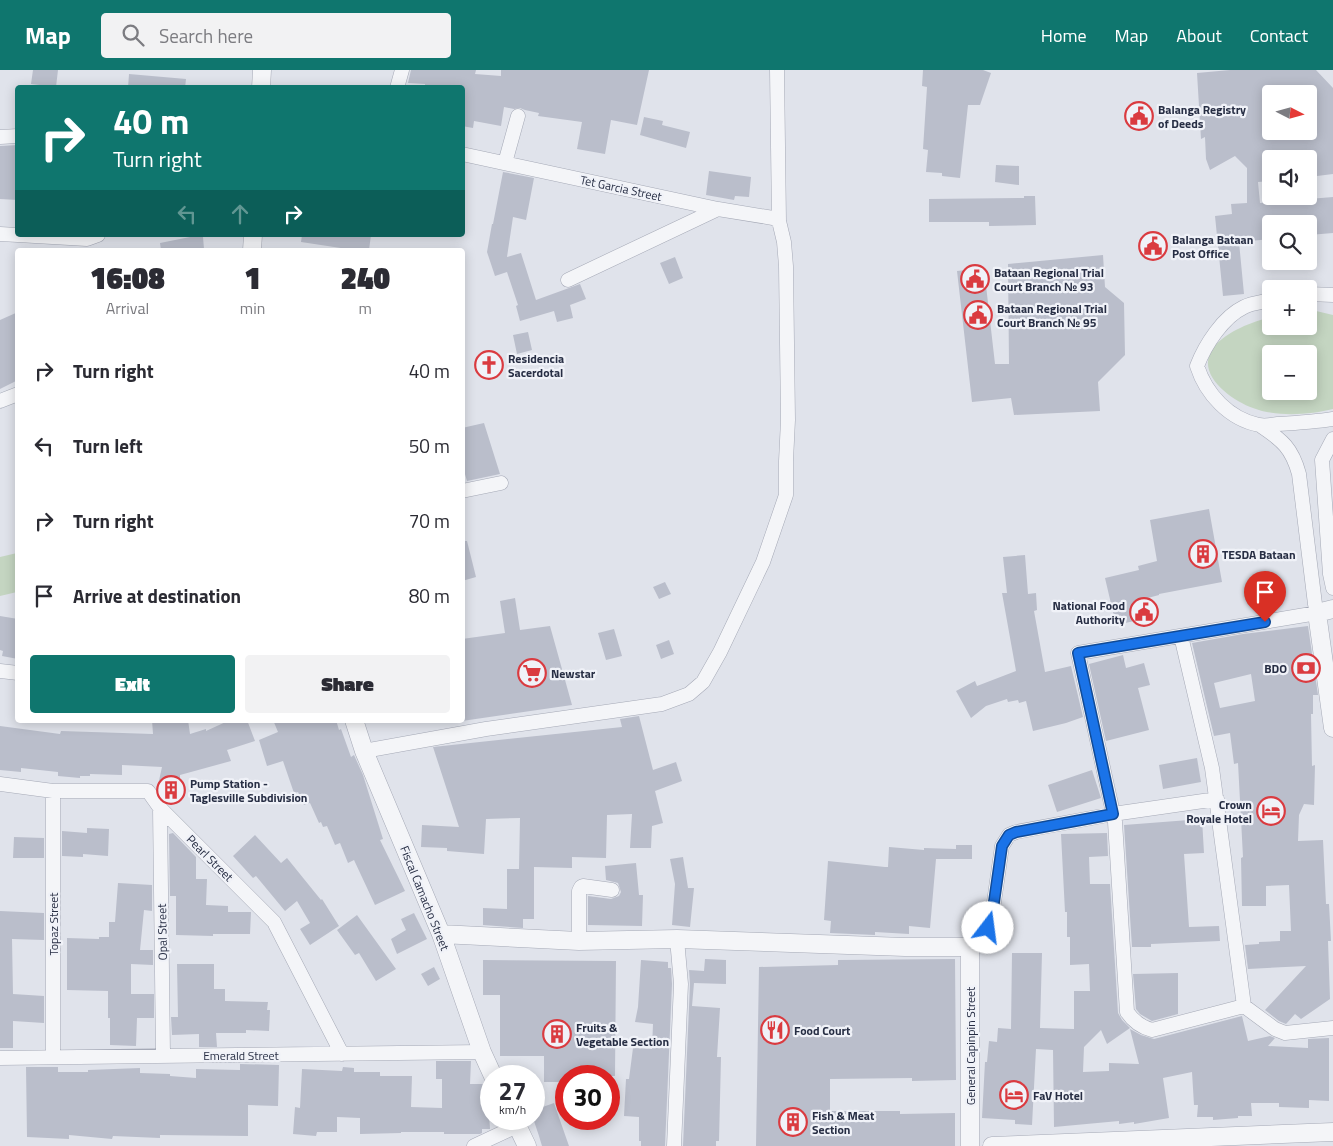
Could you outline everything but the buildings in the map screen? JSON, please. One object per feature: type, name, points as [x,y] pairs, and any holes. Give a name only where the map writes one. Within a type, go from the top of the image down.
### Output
[{"type":"street","points":[[261,85],[262,70]]},
{"type":"street","points":[[398,85],[402,70]]},
{"type":"street","points":[[364,750],[486,729],[662,704],[689,694],[703,682],[720,652],[763,562],[786,495],[788,410],[786,266],[784,242],[779,221],[777,70]]},
{"type":"street","points":[[505,163],[518,116]]},
{"type":"street","points":[[0,137],[15,136]]},
{"type":"street","name":"Tet Garcia Street","points":[[465,155],[718,209],[773,218],[779,221]]},
{"type":"street","points":[[568,280],[718,209]]},
{"type":"street","points":[[0,234],[15,235]]},
{"type":"street","points":[[53,237],[88,239],[93,237]]},
{"type":"street","points":[[1317,294],[1333,295]]},
{"type":"street","points":[[1262,302],[1243,307],[1216,331],[1203,350],[1197,366],[1209,390],[1230,412],[1243,420],[1261,426],[1282,442],[1295,458],[1299,474],[1315,604],[1325,611]]},
{"type":"street","points":[[0,401],[15,395]]},
{"type":"street","points":[[1261,426],[1300,424],[1333,419]]},
{"type":"street","points":[[1333,439],[1322,460],[1330,574],[1333,588]]},
{"type":"street","points":[[465,490],[501,483]]},
{"type":"street","points":[[1244,1006],[1152,1030],[1144,1028],[1131,1018],[1127,1012],[1116,822],[1078,653],[1325,611]]},
{"type":"street","points":[[1325,611],[1333,728]]},
{"type":"street","points":[[1181,636],[1212,768],[1244,1006],[1275,1029],[1285,1033],[1333,1028]]},
{"type":"street","points":[[0,671],[15,673]]},
{"type":"street","name":"Fiscal Camacho Street","points":[[355,723],[364,750],[441,934],[488,1065]]},
{"type":"street","name":"Pearl Street","points":[[0,784],[52,791],[148,791],[160,808],[274,922],[342,1054]]},
{"type":"street","name":"Topaz Street","points":[[52,791],[53,1057]]},
{"type":"street","points":[[441,934],[579,941],[677,939],[895,947],[970,946],[988,928],[993,909],[1002,846],[1009,835],[1016,832],[1113,814],[1217,799]]},
{"type":"street","name":"Opal Street","points":[[160,808],[164,1056]]},
{"type":"street","points":[[579,941],[581,887],[612,890]]},
{"type":"street","points":[[674,1146],[681,984],[677,939]]},
{"type":"street","name":"General Capinpin Street","points":[[970,946],[970,1146]]},
{"type":"street","name":"Emerald Street","points":[[0,1058],[482,1052]]},
{"type":"street","points":[[474,1146],[502,1130]]},
{"type":"street","points":[[520,1130],[527,1146]]},
{"type":"street","points":[[992,1146],[1333,1132]]},
{"type":"green space","points":[[1317,311],[1333,315],[1333,409],[1314,413],[1293,414],[1262,411],[1235,399],[1217,384],[1211,376],[1208,366],[1209,357],[1214,347],[1226,336],[1248,324],[1262,320],[1262,335],[1317,335]]},
{"type":"green space","points":[[15,553],[15,592],[0,596],[0,557]]},
{"type":"place","name":"Balanga Registry of Deeds","points":[[1139,116]]},
{"type":"place","name":"Balanga Bataan Post Office","points":[[1153,246]]},
{"type":"place","name":"Bataan Regional Trial Court Branch № 93","points":[[975,279]]},
{"type":"place","name":"Bataan Regional Trial Court Branch № 95","points":[[978,315]]},
{"type":"place","name":"Residencia Sacerdotal","points":[[489,365]]},
{"type":"place","name":"TESDA Bataan","points":[[1203,554]]},
{"type":"place","name":"National Food Authority","points":[[1144,612]]},
{"type":"place","name":"BDO","points":[[1306,668]]},
{"type":"place","name":"Newstar","points":[[532,673]]},
{"type":"place","name":"Pump Station - Taglesville Subdivision","points":[[171,790]]},
{"type":"place","name":"Crown Royale Hotel","points":[[1271,811]]},
{"type":"place","name":"Food Court","points":[[775,1030]]},
{"type":"place","name":"Fruits & Vegetable Section","points":[[557,1034]]},
{"type":"place","name":"FaV Hotel","points":[[1014,1095]]},
{"type":"place","name":"Fish & Meat Section","points":[[793,1122]]},
{"type":"route","points":[[988,928],[993,909],[1002,846],[1009,835],[1016,832],[1113,814],[1078,653],[1265,622]]}]
